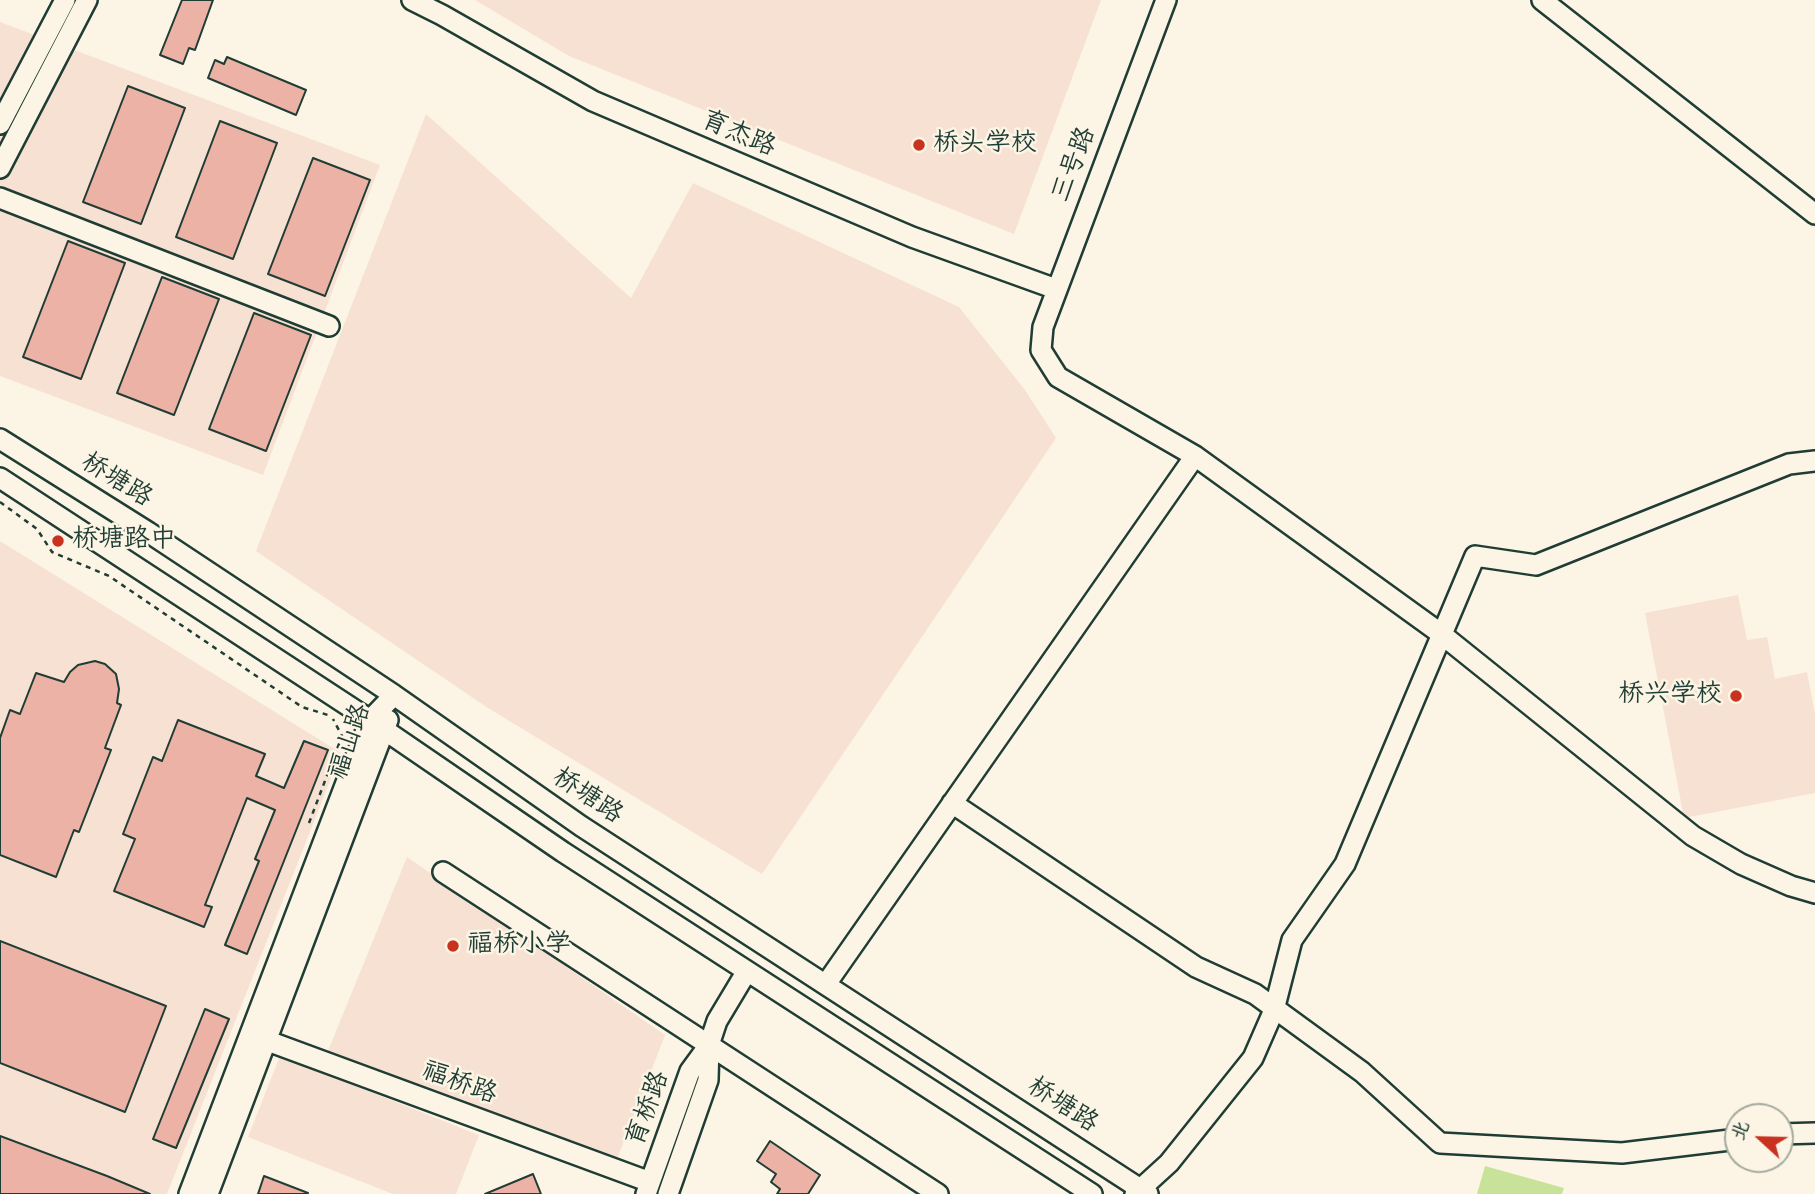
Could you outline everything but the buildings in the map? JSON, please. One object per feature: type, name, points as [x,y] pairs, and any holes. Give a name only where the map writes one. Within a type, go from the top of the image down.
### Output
[{"type":"street","points":[[0,124],[65,0]]},
{"type":"street","points":[[0,168],[88,0]]},
{"type":"street","name":"育杰路","points":[[412,0],[593,101],[912,237],[1056,289]]},
{"type":"street","name":"三号路","points":[[1166,0],[1056,289],[1043,327],[1041,350],[1058,377],[1195,456]]},
{"type":"street","points":[[1542,0],[1815,214]]},
{"type":"street","points":[[0,198],[329,326]]},
{"type":"street","name":"桥塘路","points":[[0,439],[148,532],[394,695],[582,826],[827,984],[1142,1193]]},
{"type":"street","points":[[827,984],[1195,456],[1440,634],[1693,836],[1741,864],[1791,886],[1815,893]]},
{"type":"street","points":[[1142,1193],[1253,1058],[1274,1010],[1292,940],[1345,864],[1475,556],[1536,565],[1789,464],[1815,461]]},
{"type":"street","points":[[0,478],[378,725],[563,852],[1092,1194]]},
{"type":"street","name":"福山路","points":[[189,1194],[258,1037],[378,725],[394,695]]},
{"type":"street","points":[[952,803],[1196,967],[1255,994],[1362,1072],[1440,1143],[1622,1153],[1724,1141]]},
{"type":"street","points":[[443,872],[937,1194]]},
{"type":"street","name":"育桥路","points":[[668,1194],[708,1080],[709,1045],[717,1021],[747,971]]},
{"type":"street","name":"福山路","points":[[208,1194],[258,1037]]},
{"type":"street","name":"福桥路","points":[[258,1037],[648,1188]]},
{"type":"street","name":"育桥路","points":[[648,1188],[690,1071],[709,1045]]},
{"type":"street","points":[[1794,1134],[1815,1133]]},
{"type":"path","points":[[0,502],[37,529],[52,552],[109,576],[302,707],[331,716],[342,736],[308,827]]},
{"type":"shaded area","name":"桥头学校","points":[[475,0],[1101,0],[1014,234],[569,56]]},
{"type":"shaded area","points":[[0,22],[380,165],[263,475],[0,376]]},
{"type":"shaded area","points":[[426,114],[631,298],[693,183],[959,307],[1025,390],[1056,438],[762,874],[488,708],[256,551]]},
{"type":"shaded area","points":[[0,541],[341,753],[167,1194],[0,1194]]},
{"type":"shaded area","name":"桥兴学校","points":[[1738,595],[1747,640],[1767,637],[1775,679],[1807,672],[1815,714],[1815,793],[1684,818],[1645,613]]},
{"type":"shaded area","name":"福桥小学","points":[[407,857],[665,1035],[617,1159],[328,1051]]},
{"type":"shaded area","points":[[280,1056],[479,1135],[456,1194],[393,1194],[248,1137]]},
{"type":"green space","points":[[1485,1166],[1564,1188],[1562,1194],[1477,1194]]},
{"type":"place","name":"桥头学校","points":[[919,145]]},
{"type":"place","name":"桥塘路中","points":[[58,541]]},
{"type":"place","name":"桥兴学校","points":[[1736,696]]},
{"type":"place","name":"福桥小学","points":[[453,946]]}]
